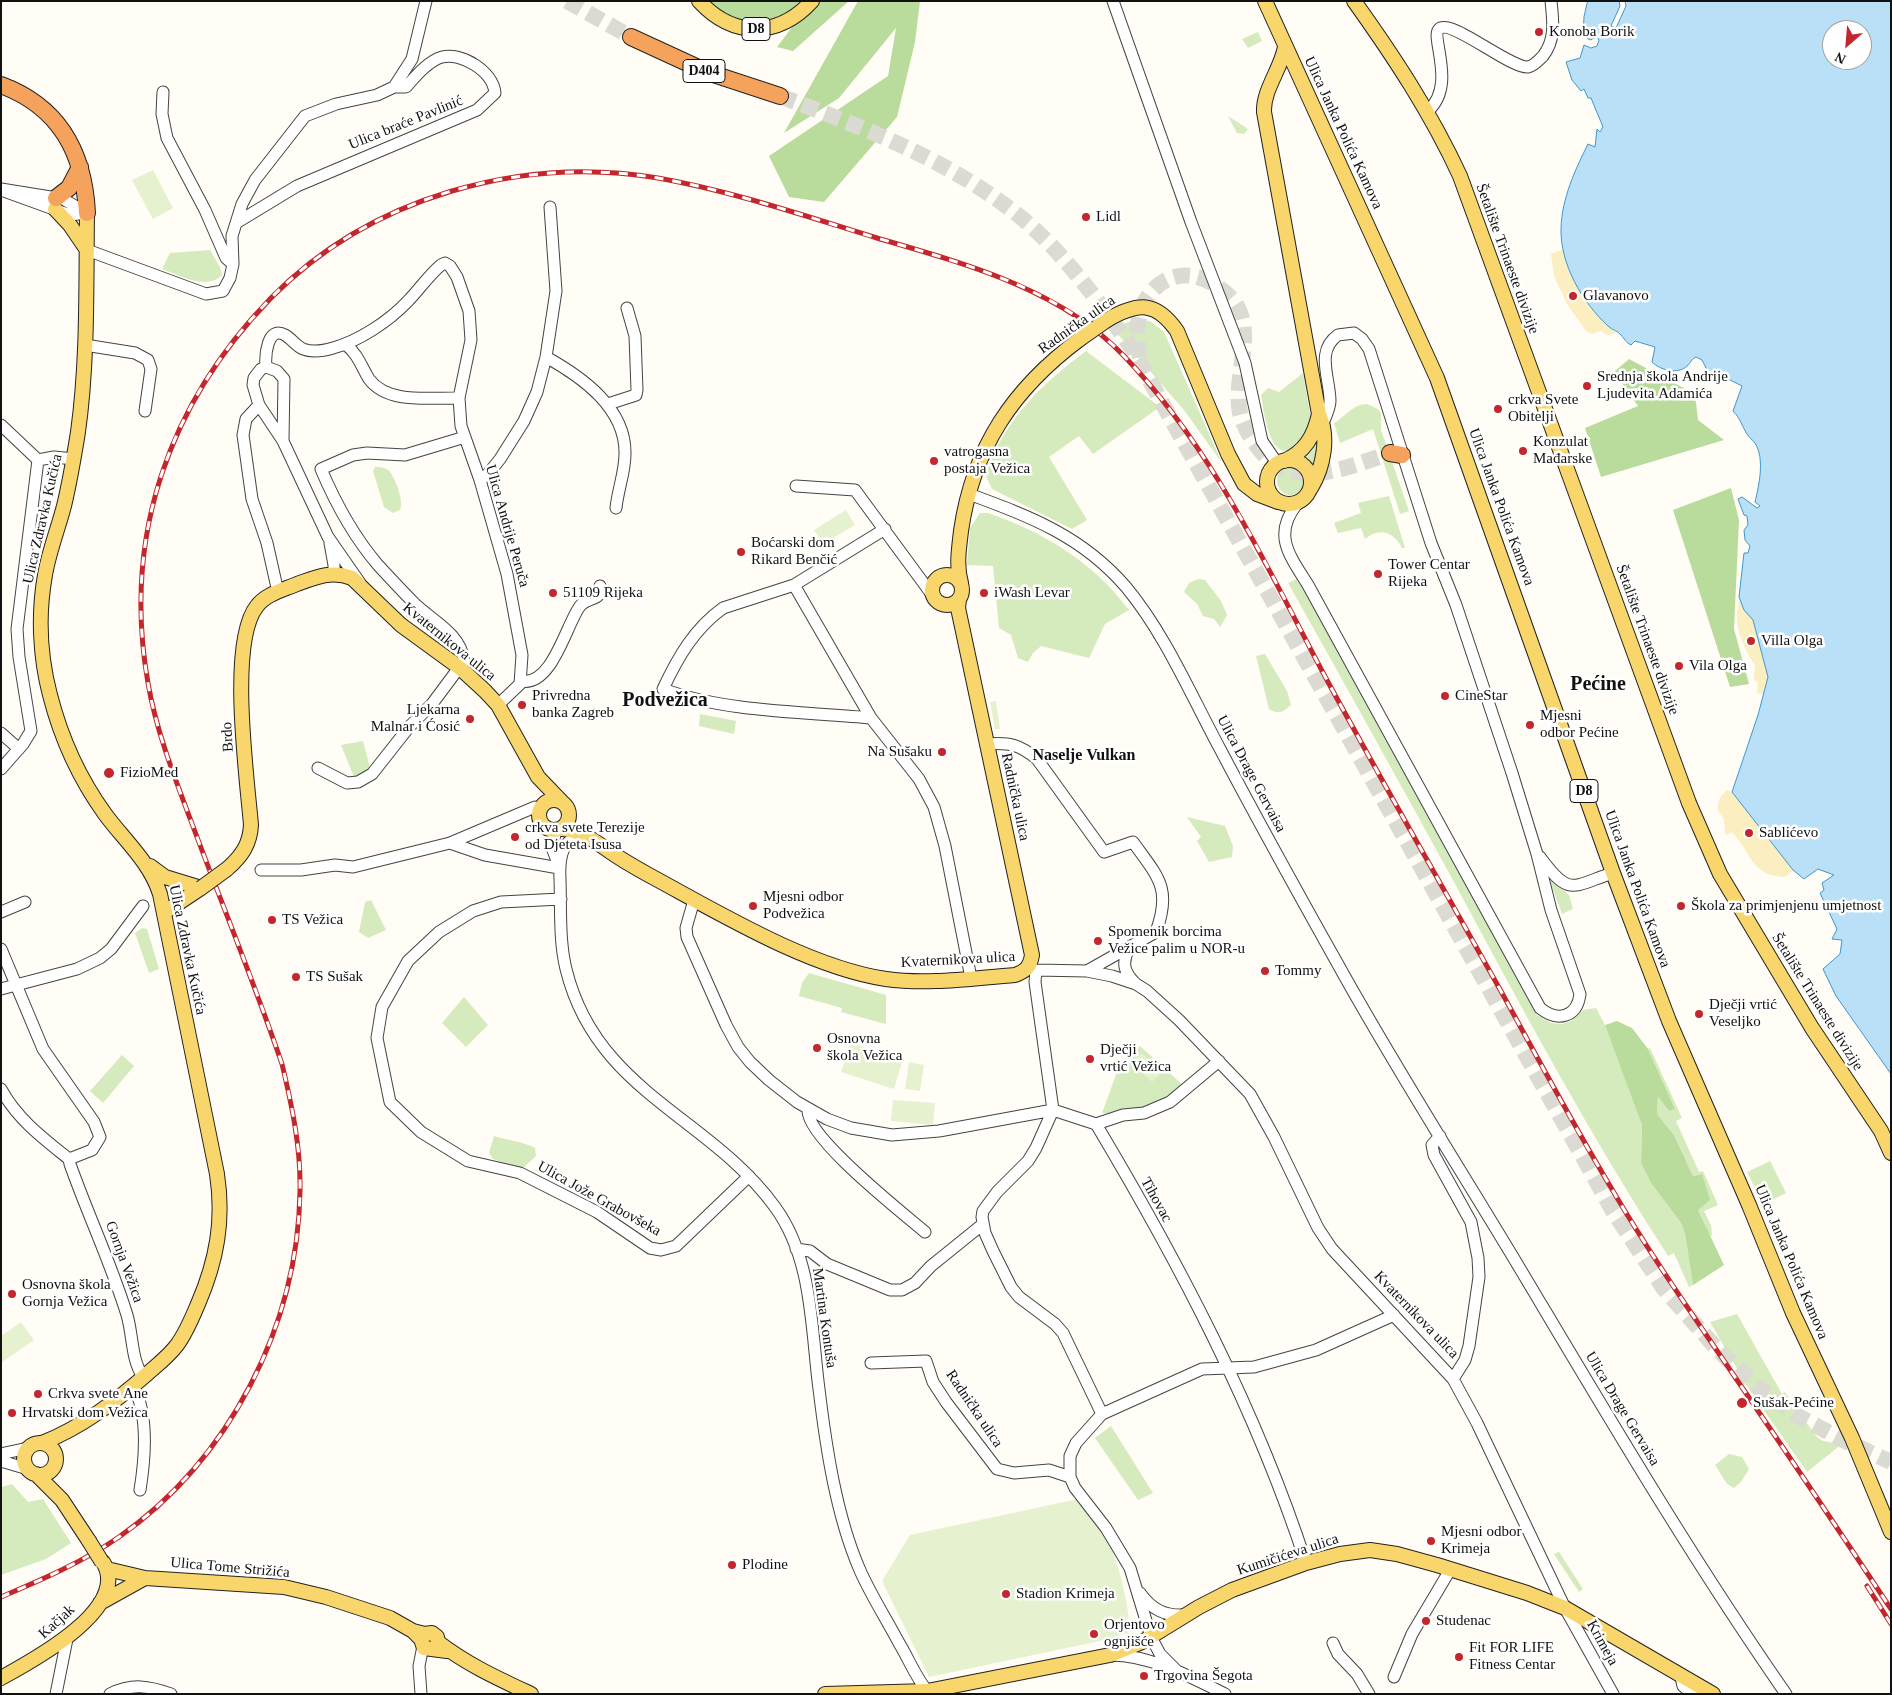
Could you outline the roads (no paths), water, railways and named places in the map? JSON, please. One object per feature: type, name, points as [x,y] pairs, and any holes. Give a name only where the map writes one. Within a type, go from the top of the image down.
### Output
[{"type":"highway","name":"D404","points":[[631,36],[707,72],[780,96]]},
{"type":"highway","points":[[1,85],[29,99],[56,122],[70,143],[80,167],[87,213]]},
{"type":"highway","points":[[56,203],[69,188],[80,167]]},
{"type":"main road","name":"D8","points":[[699,1],[711,14],[730,24],[748,29],[763,29],[780,25],[800,15],[812,1]]},
{"type":"main road","name":"Ulica Janka Polića Kamova","points":[[1265,1],[1438,378],[1613,873],[1669,1021],[1749,1205],[1793,1313],[1852,1438],[1891,1532]]},
{"type":"main road","name":"Šetalište Trinaeste divizije","points":[[1354,1],[1397,61],[1428,111],[1460,176],[1689,803],[1712,856],[1812,1028],[1881,1131],[1891,1152]]},
{"type":"main road","points":[[1285,47],[1279,69],[1269,88],[1264,106],[1266,128],[1321,418],[1321,467],[1308,495],[1297,504]]},
{"type":"main road","points":[[1269,88],[1283,78],[1290,76],[1300,78]]},
{"type":"main road","points":[[56,203],[86,250]]},
{"type":"main road","name":"Ulica Zdravka Kučića","points":[[28,1448],[83,1424],[138,1381],[168,1354],[184,1335],[211,1270],[220,1224],[221,1201],[217,1174],[165,912],[157,884],[87,787],[70,755],[57,721],[45,670],[41,628],[45,575],[74,459],[79,422],[85,345],[87,213]]},
{"type":"main road","name":"Radnička ulica","points":[[952,603],[937,602],[933,596],[932,588],[935,578],[952,573],[957,561],[969,494],[985,450],[1007,410],[1023,388],[1044,366],[1107,320],[1128,309],[1143,307],[1160,312],[1168,318],[1177,331],[1189,356],[1228,454],[1240,476],[1252,491],[1284,504],[1297,504]]},
{"type":"main road","points":[[1240,476],[1253,480],[1259,479],[1277,465],[1294,457],[1307,444],[1321,418]]},
{"type":"main road","points":[[1278,502],[1269,492],[1267,478],[1277,465],[1299,462],[1310,473],[1311,488]]},
{"type":"main road","name":"Radnička ulica","points":[[952,603],[962,590],[957,561]]},
{"type":"main road","name":"Brdo","points":[[165,912],[226,869],[244,852],[250,839],[243,735],[243,641],[247,624],[257,606],[266,598],[311,578],[334,574]]},
{"type":"main road","name":"Kvaternikova ulica","points":[[334,574],[352,578],[401,625],[460,668],[498,705],[538,778],[542,792],[538,812],[540,822],[547,829],[559,829],[592,839],[630,864],[694,900],[766,937],[838,968],[898,980],[1015,975],[1032,969]]},
{"type":"main road","points":[[935,578],[955,577],[961,583]]},
{"type":"main road","name":"Radnička ulica","points":[[952,603],[964,633],[1032,954],[1032,969]]},
{"type":"main road","name":"Kvaternikova ulica","points":[[538,778],[566,806],[592,839]]},
{"type":"main road","points":[[538,806],[550,800],[566,806],[568,821],[559,829]]},
{"type":"main road","points":[[140,858],[165,877],[201,888]]},
{"type":"main road","name":"Ulica Zdravka Kučića","points":[[32,1471],[47,1473],[83,1424]]},
{"type":"main road","points":[[42,1443],[51,1447],[62,1500]]},
{"type":"main road","points":[[28,1448],[24,1456],[32,1471],[62,1500],[104,1565]]},
{"type":"main road","name":"Kumičićeva ulica","points":[[928,1692],[1110,1655],[1151,1637],[1185,1615],[1232,1590],[1306,1563],[1340,1554],[1370,1550],[1397,1554],[1527,1593],[1565,1608],[1713,1694]]},
{"type":"main road","name":"Ulica Tome Strižića","points":[[104,1565],[145,1578],[284,1586],[326,1597],[390,1618],[425,1644],[450,1652],[489,1674],[531,1694]]},
{"type":"main road","name":"Kačjak","points":[[1,1678],[46,1654],[67,1639],[99,1604],[107,1587],[104,1565]]},
{"type":"main road","points":[[99,1604],[126,1586],[145,1578]]},
{"type":"main road","points":[[824,1694],[928,1692]]},
{"type":"street","points":[[394,87],[412,59],[426,1]]},
{"type":"street","points":[[1113,1],[1191,222],[1245,363],[1262,441],[1277,465]]},
{"type":"street","points":[[1428,111],[1438,100],[1442,90],[1440,50],[1436,34],[1438,29],[1443,27],[1456,30],[1516,64],[1529,67],[1536,64],[1553,38],[1551,1]]},
{"type":"street","name":"Ulica braće Pavlinić","points":[[86,250],[206,294],[223,291],[230,278],[233,264],[232,236],[236,223],[247,192],[300,120],[319,110],[377,95],[394,87],[406,87],[436,59],[453,57],[471,63],[481,70],[491,82],[495,93],[477,110],[305,182],[236,223]]},
{"type":"street","points":[[163,92],[162,114],[167,138],[205,210],[226,258],[233,264]]},
{"type":"street","points":[[1,189],[56,203],[69,201],[87,213]]},
{"type":"street","points":[[480,480],[488,474],[500,459],[524,421],[536,392],[546,357],[556,291],[550,207]]},
{"type":"street","name":"Ulica Andrije Peruča","points":[[266,367],[265,354],[268,343],[274,335],[280,333],[301,349],[310,351],[318,352],[346,344],[397,312],[441,265],[450,266],[457,277],[471,324],[468,359],[459,398],[461,426],[502,550],[522,655],[521,681]]},
{"type":"street","points":[[608,404],[636,395],[637,390],[635,336],[627,308]]},
{"type":"street","points":[[1297,504],[1287,518],[1284,529],[1285,542],[1290,557],[1308,585],[1540,1008],[1548,1014],[1565,1016],[1576,1007],[1580,994],[1551,910],[1538,854],[1456,605],[1396,454],[1369,349],[1362,339],[1354,333],[1338,335],[1328,346],[1324,360],[1330,401],[1321,418]]},
{"type":"street","points":[[346,344],[355,352],[370,379],[377,387],[388,392],[416,398],[459,398]]},
{"type":"street","points":[[85,345],[135,353],[148,360],[151,369],[144,412]]},
{"type":"street","points":[[546,357],[565,367],[608,404],[620,424],[626,453],[616,508]]},
{"type":"street","name":"Kvaternikova ulica","points":[[283,441],[284,379],[278,371],[266,367],[261,369],[254,378],[253,385],[259,405],[283,441],[328,537],[363,587]]},
{"type":"street","points":[[259,405],[246,419],[243,435],[252,499],[269,550],[278,592]]},
{"type":"street","points":[[1,425],[38,460]]},
{"type":"street","points":[[318,768],[346,783],[358,782],[372,774],[464,661],[454,639],[443,626],[415,604],[372,557],[348,521],[321,469],[353,455],[367,453],[404,455],[465,437]]},
{"type":"street","points":[[38,460],[54,457],[74,459]]},
{"type":"street","points":[[1,769],[19,749],[31,731],[19,658],[18,629],[38,460]]},
{"type":"street","points":[[796,486],[855,490],[885,529],[935,578]]},
{"type":"street","name":"Ulica Drage Gervaisa","points":[[969,494],[1020,512],[1058,530],[1092,554],[1128,590],[1165,643],[1230,768],[1341,970],[1634,1460],[1744,1634],[1786,1694]]},
{"type":"street","points":[[871,718],[740,706],[678,695],[664,689],[686,644],[713,615],[723,608],[794,585],[885,529]]},
{"type":"street","name":"Kvaternikova ulica","points":[[328,537],[334,560],[334,574]]},
{"type":"street","points":[[794,585],[871,718],[919,779],[934,807],[945,846],[972,978]]},
{"type":"street","points":[[498,705],[521,681],[529,683],[536,680],[545,671],[581,606],[598,597],[601,592],[600,586]]},
{"type":"street","points":[[1,733],[19,749]]},
{"type":"street","name":"Kvaternikova ulica","points":[[987,744],[1003,743],[1022,747],[1037,759],[1104,852],[1133,842],[1162,885],[1164,897],[1156,932],[1087,971]]},
{"type":"street","points":[[261,870],[301,870],[335,865],[353,867],[450,843],[538,806]]},
{"type":"street","name":"Martina Kontuša","points":[[559,829],[551,845],[559,868],[566,968],[586,1019],[614,1063],[635,1084],[724,1153],[749,1176],[775,1207],[796,1249],[803,1270],[808,1298],[829,1461],[850,1544],[870,1592],[928,1692]]},
{"type":"street","name":"Martina Kontuša","points":[[559,868],[564,845],[571,839],[592,839]]},
{"type":"street","points":[[450,843],[485,855],[559,868]]},
{"type":"street","points":[[1538,854],[1561,881],[1575,887],[1613,873]]},
{"type":"street","name":"Ulica Jože Grabovšeka","points":[[561,899],[501,902],[480,908],[439,932],[413,956],[386,999],[377,1038],[390,1102],[421,1132],[468,1161],[520,1173],[597,1212],[650,1248],[661,1250],[676,1246],[749,1176]]},
{"type":"street","points":[[694,900],[686,928],[687,937],[726,1025],[750,1062],[808,1109],[851,1128],[892,1135],[940,1130],[1053,1110],[1096,1124],[1123,1115],[1144,1113],[1170,1102],[1218,1061]]},
{"type":"street","points":[[1,912],[25,902]]},
{"type":"street","points":[[1,989],[78,969],[100,958],[111,949],[143,906]]},
{"type":"street","points":[[1,949],[43,1049],[94,1122],[100,1137],[92,1150],[69,1159],[33,1129],[7,1101],[1,1089]]},
{"type":"street","points":[[1123,980],[1118,966],[1125,951]]},
{"type":"street","points":[[1125,951],[1125,972],[1136,984]]},
{"type":"street","name":"Kvaternikova ulica","points":[[1032,969],[1087,971],[1136,984],[1180,1020],[1250,1094],[1260,1109],[1318,1228],[1332,1249],[1453,1379],[1477,1423],[1565,1608]]},
{"type":"street","name":"Radnička ulica","points":[[1032,969],[1053,1110]]},
{"type":"street","points":[[808,1109],[810,1122],[848,1166],[926,1232]]},
{"type":"street","points":[[1053,1110],[1028,1161],[997,1192],[983,1211],[983,1224],[1002,1273],[1011,1287],[1019,1297],[1055,1324],[1063,1333],[1102,1414]]},
{"type":"street","name":"Tihovac","points":[[1096,1124],[1189,1290],[1228,1370],[1274,1473],[1306,1563]]},
{"type":"street","points":[[1440,1136],[1432,1145],[1434,1155],[1471,1222],[1478,1258],[1479,1277],[1469,1346],[1466,1360],[1453,1379]]},
{"type":"street","name":"Gornja Vežica","points":[[69,1159],[81,1195],[95,1223],[124,1305],[133,1338],[138,1381]]},
{"type":"street","points":[[796,1249],[810,1251],[827,1264],[890,1290],[902,1290],[915,1283],[931,1266],[983,1224]]},
{"type":"street","points":[[1176,1670],[1160,1654],[1151,1637],[1130,1568],[1113,1539],[1075,1488],[1070,1477],[1072,1450],[1102,1414],[1202,1369],[1228,1370],[1254,1367],[1316,1350],[1394,1315]]},
{"type":"street","name":"Radnička ulica","points":[[871,1363],[926,1361],[933,1382],[946,1402],[997,1469],[1014,1474],[1049,1470],[1070,1477]]},
{"type":"street","points":[[138,1381],[144,1442],[140,1490]]},
{"type":"street","name":"Ulica Zdravka Kučića","points":[[1,1454],[28,1448]]},
{"type":"street","points":[[1,1462],[32,1471]]},
{"type":"street","points":[[1394,1677],[1412,1634],[1450,1570]]},
{"type":"street","points":[[1138,1591],[1148,1604],[1164,1614],[1185,1615]]},
{"type":"street","name":"Krimeja","points":[[1565,1608],[1613,1694]]},
{"type":"street","points":[[56,1694],[67,1639]]},
{"type":"street","points":[[1333,1643],[1338,1654],[1357,1674],[1369,1694]]},
{"type":"street","points":[[421,1694],[419,1673],[425,1644]]},
{"type":"street","points":[[1110,1655],[1135,1656],[1176,1670],[1225,1694]]},
{"type":"street","name":"Kumičićeva ulica","points":[[1681,1677],[1683,1686],[1692,1694]]},
{"type":"street","points":[[953,1694],[965,1684]]},
{"type":"street","points":[[110,1694],[132,1686],[151,1687],[171,1694]]},
{"type":"water","points":[[1588,1],[1619,1],[1620,6],[1611,26],[1616,28],[1626,6],[1625,1],[1891,1],[1891,1074],[1836,996],[1823,969],[1840,954],[1842,940],[1832,939],[1837,929],[1820,893],[1824,890],[1822,883],[1834,875],[1818,869],[1804,879],[1793,870],[1732,792],[1758,715],[1768,677],[1753,620],[1744,610],[1739,597],[1744,553],[1748,553],[1750,546],[1745,540],[1744,530],[1748,525],[1747,516],[1744,515],[1738,499],[1742,497],[1757,508],[1760,506],[1755,502],[1760,472],[1758,449],[1733,411],[1742,386],[1724,377],[1710,376],[1702,360],[1696,357],[1683,369],[1674,371],[1655,365],[1652,362],[1655,347],[1635,341],[1631,345],[1598,316],[1574,282],[1564,255],[1561,228],[1567,195],[1574,174],[1588,144],[1595,147],[1597,129],[1600,132],[1603,127],[1591,98],[1588,98],[1584,89],[1581,91],[1572,80],[1566,62],[1580,58],[1584,45],[1591,48],[1597,46],[1599,40],[1597,37],[1590,40],[1583,35],[1584,17]]},
{"type":"tunnel","points":[[567,1],[631,37]]},
{"type":"tunnel","points":[[780,96],[873,133],[934,161],[963,177],[1018,215],[1050,244],[1079,277],[1131,347],[1613,1211],[1664,1289],[1719,1351],[1758,1387],[1796,1415],[1843,1440],[1891,1462]]},
{"type":"tunnel","points":[[1140,357],[1137,335],[1140,314],[1147,297],[1159,284],[1174,277],[1191,276],[1210,282],[1229,296],[1238,308],[1243,322],[1244,338],[1239,403],[1241,417],[1245,426],[1260,450],[1274,463],[1289,470],[1305,473],[1322,473],[1340,469],[1390,453]]},
{"type":"railway","points":[[1,1597],[76,1562],[119,1537],[159,1505],[194,1469],[225,1429],[250,1385],[271,1339],[286,1291],[296,1241],[300,1191],[299,1159],[292,1111],[282,1064],[172,770],[151,701],[148,683],[142,629],[142,576],[149,524],[162,475],[180,427],[205,382],[235,339],[271,298],[310,263],[354,233],[401,210],[450,192],[501,179],[554,173],[606,172],[686,183],[741,197],[975,268],[1039,295],[1070,312],[1098,332],[1123,355],[1155,391],[1185,430],[1237,511],[1371,760],[1570,1117],[1642,1239],[1891,1609]]},
{"type":"railway","points":[[1867,1586],[1891,1624]]},
{"type":"place","name":"Konoba Borik","points":[[1539,32]]},
{"type":"place","name":"Lidl","points":[[1086,217]]},
{"type":"place","name":"Glavanovo","points":[[1573,296]]},
{"type":"place","name":"Srednja škola Andrije Ljudevita Adamića","points":[[1587,386]]},
{"type":"place","name":"crkva Svete Obitelji","points":[[1498,409]]},
{"type":"place","name":"Konzulat Mađarske","points":[[1523,451]]},
{"type":"place","name":"vatrogasna postaja Vežica","points":[[934,461]]},
{"type":"place","name":"Boćarski dom Rikard Benčić","points":[[741,552]]},
{"type":"place","name":"Tower Centar Rijeka","points":[[1378,574]]},
{"type":"place","name":"51109 Rijeka","points":[[553,593]]},
{"type":"place","name":"iWash Levar","points":[[984,593]]},
{"type":"place","name":"Villa Olga","points":[[1751,641]]},
{"type":"place","name":"Vila Olga","points":[[1679,666]]},
{"type":"place","name":"CineStar","points":[[1445,696]]},
{"type":"place","name":"Privredna banka Zagreb","points":[[522,705]]},
{"type":"place","name":"Ljekarna Malnar i Ćosić","points":[[470,719]]},
{"type":"place","name":"Mjesni odbor Pećine","points":[[1530,725]]},
{"type":"place","name":"Na Sušaku","points":[[942,752]]},
{"type":"place","name":"FizioMed","points":[[109,773]]},
{"type":"place","name":"Sablićevo","points":[[1749,833]]},
{"type":"place","name":"crkva svete Terezije od Djeteta Isusa","points":[[515,837]]},
{"type":"place","name":"Mjesni odbor Podvežica","points":[[753,906]]},
{"type":"place","name":"Škola za primjenjenu umjetnost","points":[[1681,906]]},
{"type":"place","name":"TS Vežica","points":[[272,920]]},
{"type":"place","name":"Spomenik borcima Vežice palim u NOR-u","points":[[1098,941]]},
{"type":"place","name":"Tommy","points":[[1265,971]]},
{"type":"place","name":"TS Sušak","points":[[296,977]]},
{"type":"place","name":"Dječji vrtić Veseljko","points":[[1699,1014]]},
{"type":"place","name":"Osnovna škola Vežica","points":[[817,1048]]},
{"type":"place","name":"Dječji vrtić Vežica","points":[[1090,1059]]},
{"type":"place","name":"Osnovna škola Gornja Vežica","points":[[12,1294]]},
{"type":"place","name":"Crkva svete Ane","points":[[38,1394]]},
{"type":"place","name":"Sušak-Pećine","points":[[1742,1403]]},
{"type":"place","name":"Hrvatski dom Vežica","points":[[12,1413]]},
{"type":"place","name":"Mjesni odbor Krimeja","points":[[1431,1541]]},
{"type":"place","name":"Plodine","points":[[732,1565]]},
{"type":"place","name":"Stadion Krimeja","points":[[1006,1594]]},
{"type":"place","name":"Studenac","points":[[1426,1621]]},
{"type":"place","name":"Orjentovo ognjišće","points":[[1094,1634]]},
{"type":"place","name":"Fit FOR LIFE Fitness Centar","points":[[1459,1657]]},
{"type":"place","name":"Trgovina Šegota","points":[[1144,1676]]},
{"type":"district","name":"Pećine","points":[[1598,685]]},
{"type":"district","name":"Podvežica","points":[[665,701]]},
{"type":"district","name":"Naselje Vulkan","points":[[1084,756]]}]
